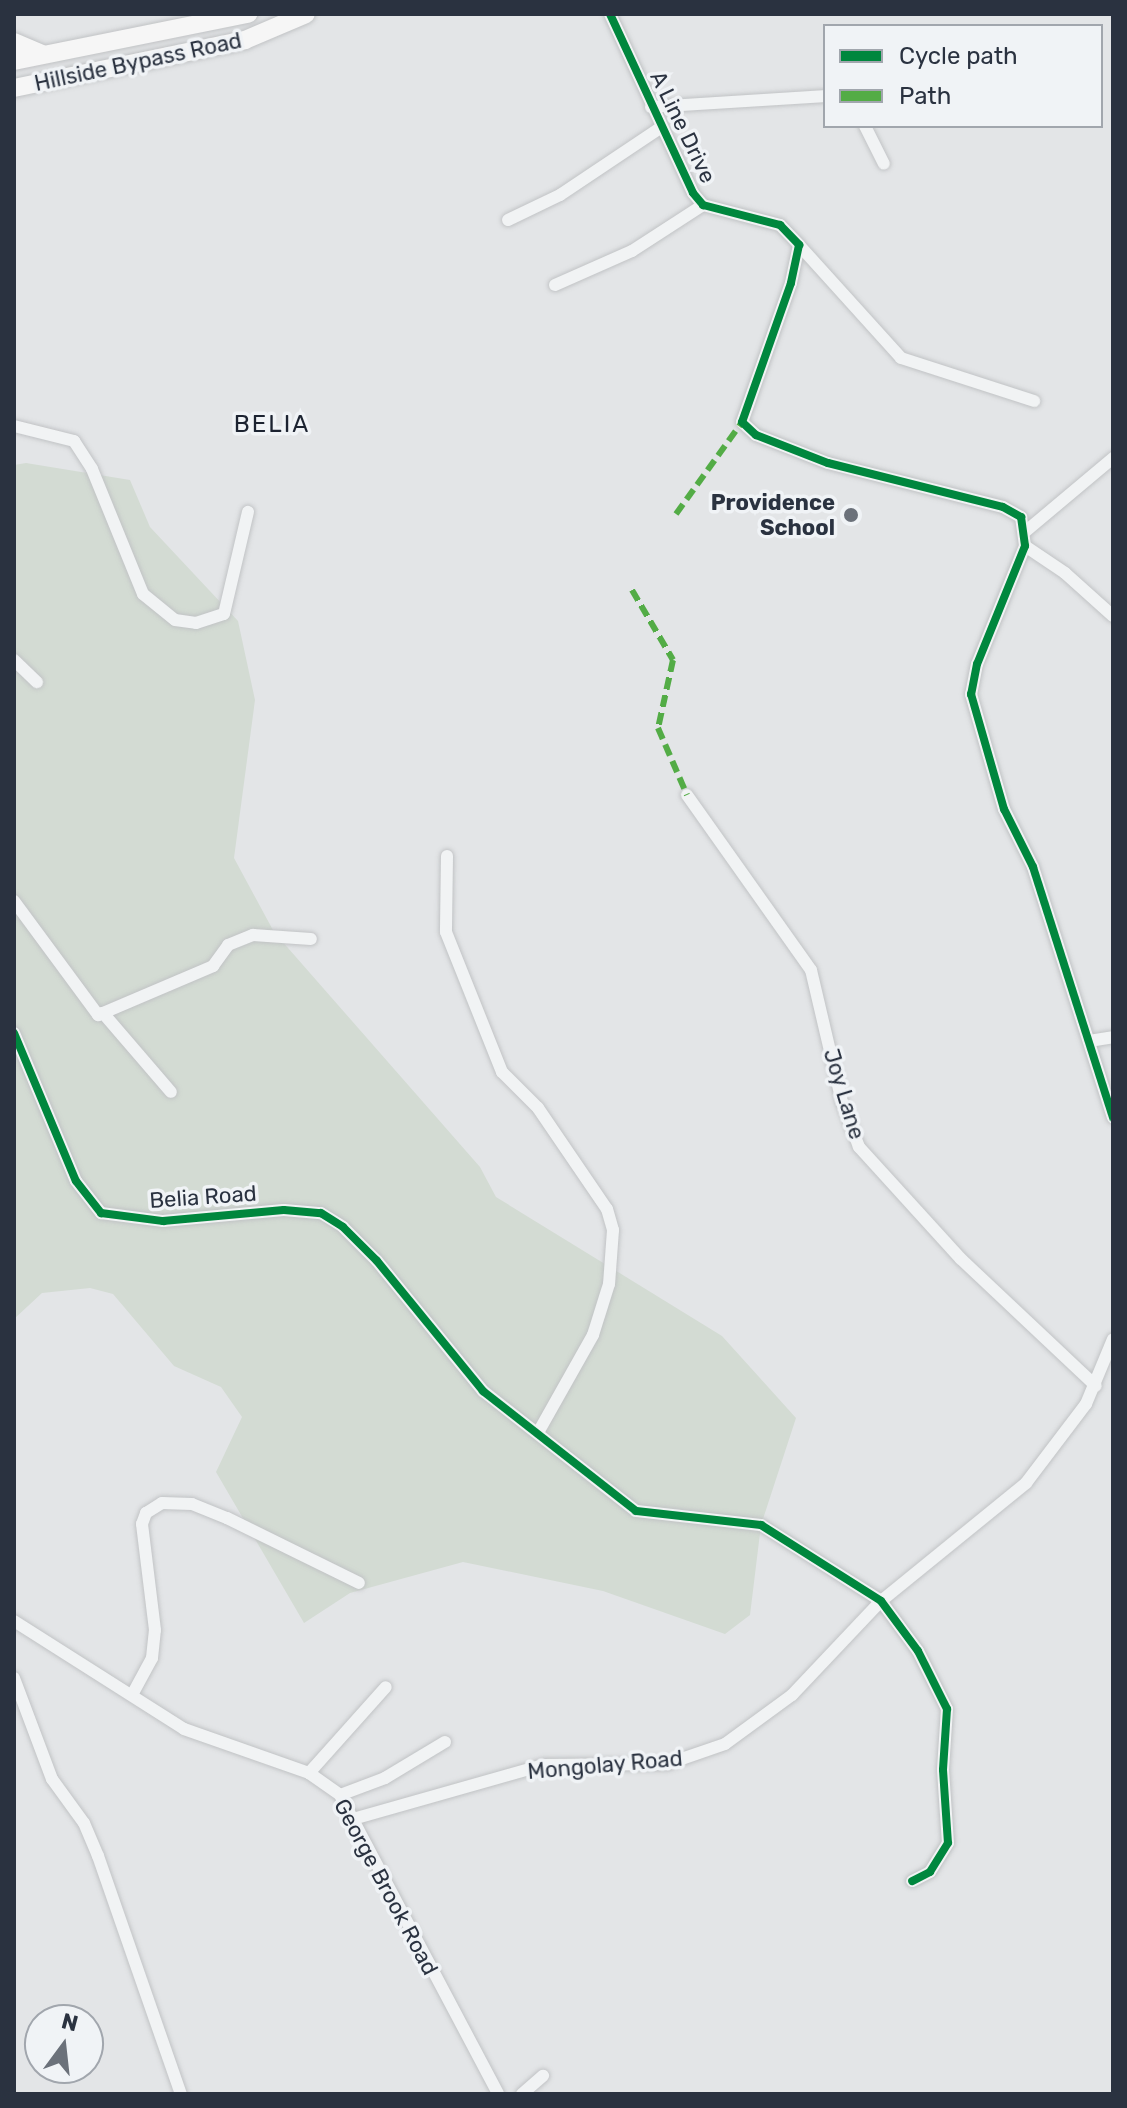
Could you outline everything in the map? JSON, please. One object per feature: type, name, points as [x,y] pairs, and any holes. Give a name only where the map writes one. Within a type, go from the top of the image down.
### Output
[{"type":"main road","name":"Hillside Bypass Road","points":[[14,61],[248,14]]},
{"type":"main road","name":"Hillside Bypass Road","points":[[14,88],[245,40],[306,14]]},
{"type":"main road","points":[[14,42],[42,54]]},
{"type":"street","name":"A Line Drive","points":[[610,14],[660,128],[703,205],[780,225],[901,358],[1034,401]]},
{"type":"street","points":[[651,107],[823,96]]},
{"type":"street","points":[[508,220],[560,195],[660,128]]},
{"type":"street","points":[[866,128],[884,164]]},
{"type":"street","points":[[555,285],[632,251],[703,205]]},
{"type":"street","points":[[799,245],[791,283],[742,422],[756,435],[828,463],[1012,511],[1026,531],[1025,546],[977,664],[971,694],[1004,809],[1033,867],[1113,1118]]},
{"type":"street","points":[[14,426],[74,441],[92,469],[143,594],[160,613],[175,620],[196,623],[224,614],[248,512]]},
{"type":"street","points":[[1026,531],[1113,458]]},
{"type":"street","points":[[1025,546],[1065,573],[1113,616]]},
{"type":"street","points":[[14,660],[37,682]]},
{"type":"street","name":"Joy Lane","points":[[687,795],[811,970],[842,1102],[859,1147],[961,1259],[1096,1386]]},
{"type":"street","points":[[447,856],[446,932],[502,1072],[538,1108],[607,1209],[613,1230],[609,1284],[593,1335],[539,1431]]},
{"type":"street","points":[[14,901],[98,1015],[213,966],[228,945],[253,935],[311,939]]},
{"type":"street","points":[[103,1013],[171,1092]]},
{"type":"street","name":"Belia Road","points":[[14,1033],[76,1181],[101,1213],[163,1221],[284,1210],[321,1213],[343,1227],[421,1311],[483,1391],[539,1431],[636,1511],[761,1525],[881,1601]]},
{"type":"street","points":[[1089,1041],[1113,1037]]},
{"type":"street","name":"Mongolay Road","points":[[353,1819],[544,1765],[648,1765],[702,1754],[725,1744],[792,1695],[881,1601],[1026,1483],[1109,1369],[1113,1339]]},
{"type":"street","points":[[132,1695],[152,1658],[155,1630],[142,1524],[146,1513],[162,1503],[192,1504],[227,1518],[359,1583]]},
{"type":"street","points":[[881,1601],[918,1651],[947,1709],[943,1770],[948,1843],[930,1872],[912,1881]]},
{"type":"street","name":"George Brook Road","points":[[14,1621],[184,1729],[309,1773],[340,1795],[498,2094]]},
{"type":"street","points":[[14,1678],[52,1779],[84,1823],[98,1856],[181,2094]]},
{"type":"street","points":[[309,1773],[386,1687]]},
{"type":"street","points":[[340,1795],[385,1778],[445,1742]]},
{"type":"street","points":[[522,2094],[543,2076]]},
{"type":"shaded area","points":[[26,463],[130,480],[150,527],[238,621],[255,700],[234,858],[274,932],[480,1167],[496,1197],[722,1336],[796,1418],[761,1525],[750,1615],[725,1634],[603,1591],[463,1562],[350,1593],[304,1623],[216,1472],[242,1417],[221,1387],[174,1366],[113,1294],[90,1288],[42,1293],[14,1319],[14,465]]},
{"type":"marked path","points":[[676,514],[742,422]]},
{"type":"marked path","points":[[632,590],[673,660],[658,728],[687,795]]},
{"type":"cycle path","points":[[610,14],[693,193],[703,205],[780,225],[799,245],[791,283],[742,422],[756,435],[828,463],[1003,507],[1021,517],[1025,546],[977,664],[971,694],[1004,809],[1033,867],[1113,1118]]},
{"type":"cycle path","points":[[14,1033],[76,1181],[101,1213],[163,1221],[284,1210],[321,1213],[343,1227],[377,1261],[483,1391],[636,1511],[761,1525],[881,1601],[918,1651],[947,1709],[943,1770],[948,1843],[930,1872],[912,1881]]},
{"type":"place","name":"Providence School","points":[[851,515]]},
{"type":"district","name":"BELIA","points":[[272,425]]}]
